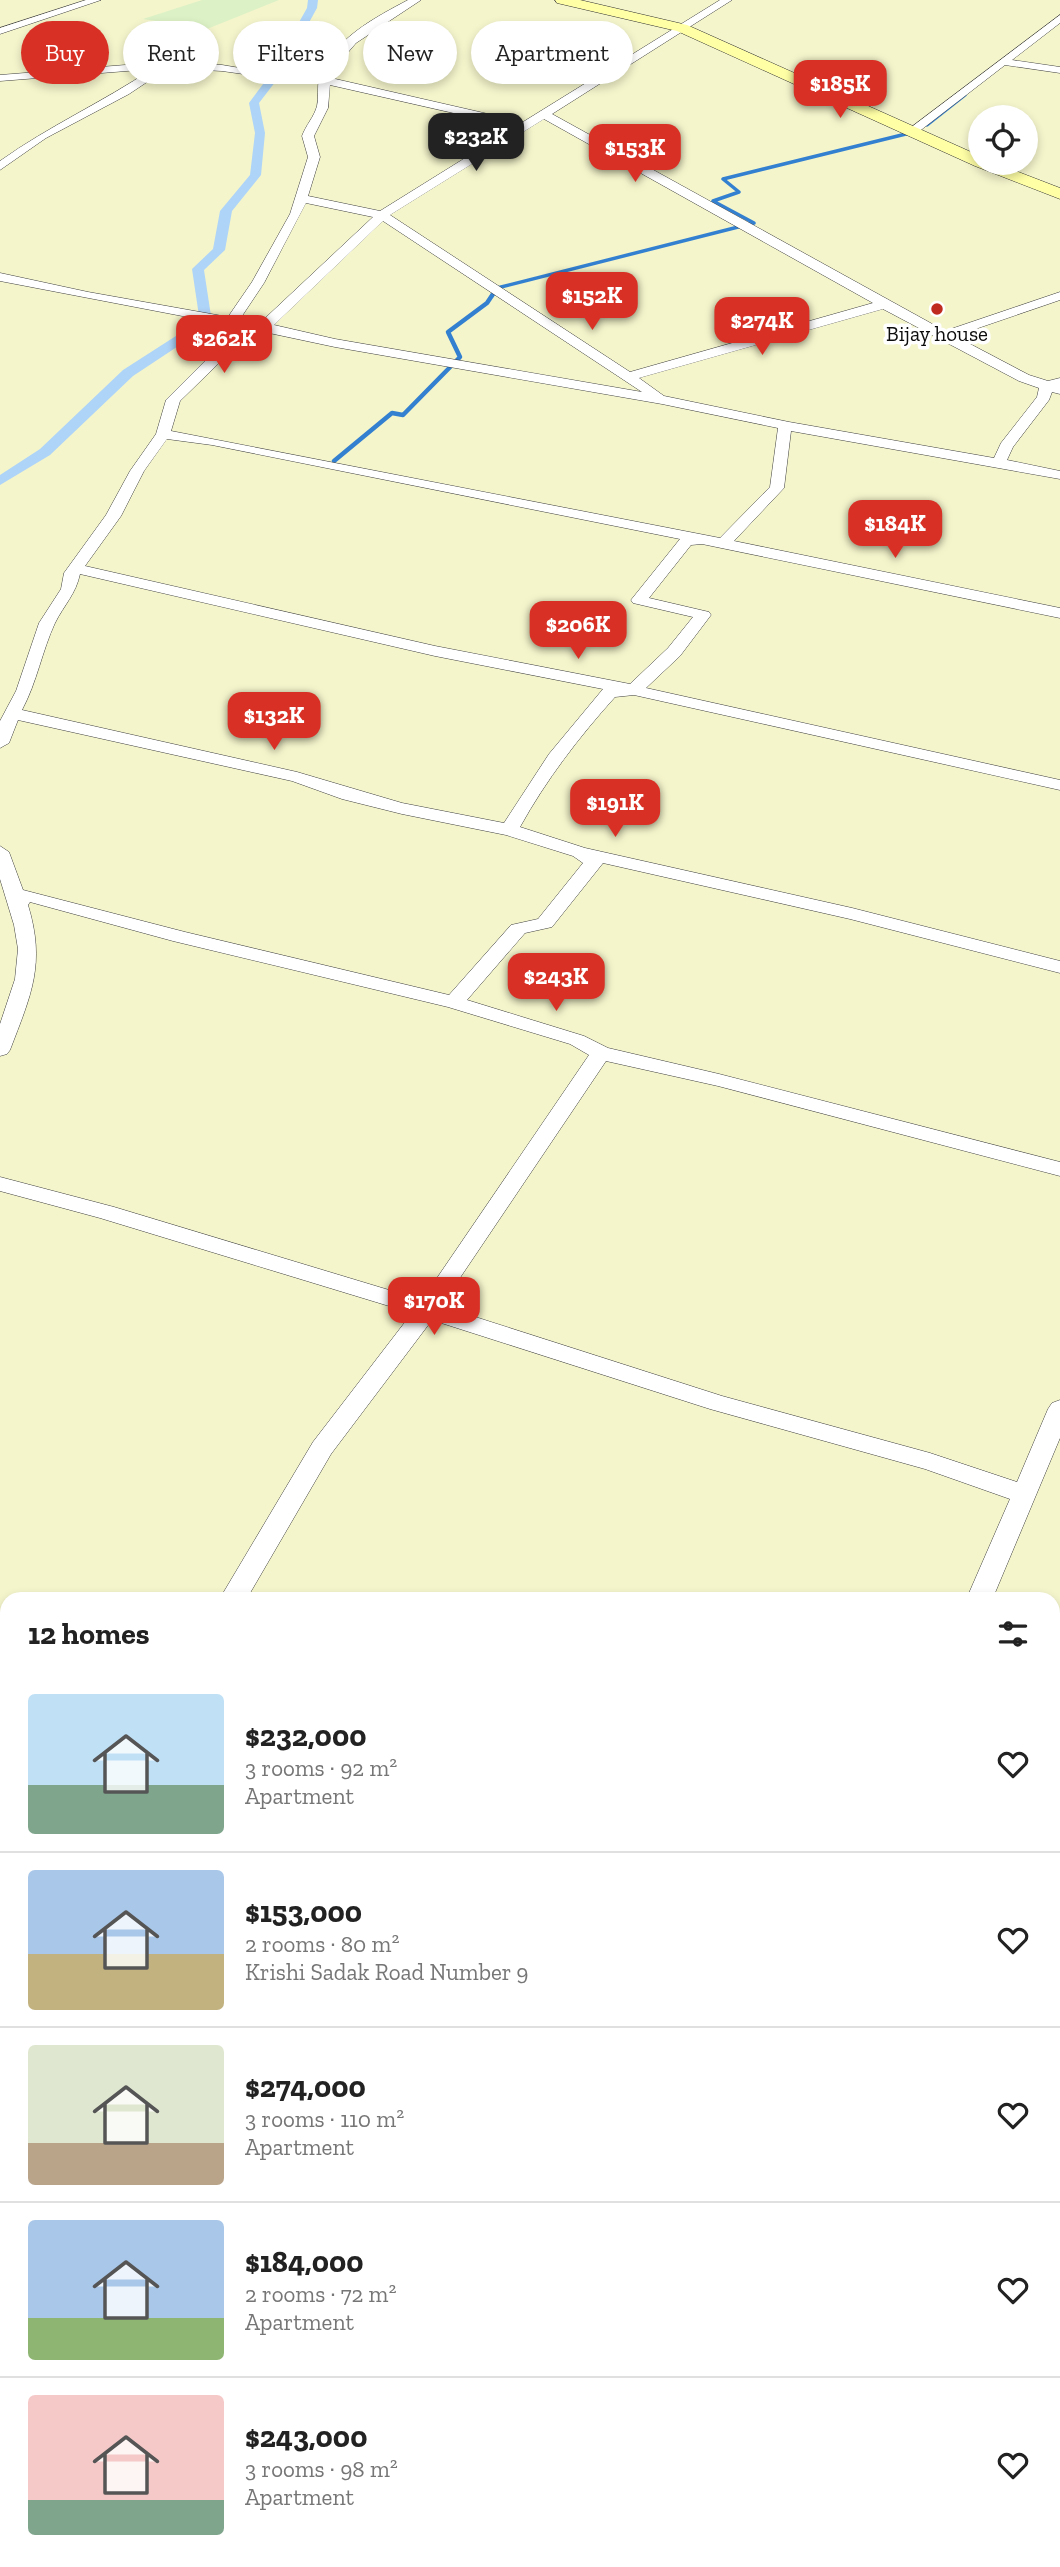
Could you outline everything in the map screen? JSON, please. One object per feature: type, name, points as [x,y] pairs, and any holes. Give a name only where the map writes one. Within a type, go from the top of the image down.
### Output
[{"type":"street","points":[[0,31],[96,0]]},
{"type":"street","points":[[349,44],[357,35],[416,0]]},
{"type":"street","points":[[562,0],[682,28],[968,156]]},
{"type":"street","points":[[270,328],[382,215],[522,125],[545,115],[727,0]]},
{"type":"street","points":[[916,132],[1060,18]]},
{"type":"street","points":[[1004,62],[1060,71]]},
{"type":"street","points":[[0,78],[123,68]]},
{"type":"street","points":[[0,166],[42,136],[137,84]]},
{"type":"street","points":[[0,743],[24,691],[47,623],[69,589],[72,573],[163,434],[173,400],[213,361],[235,322],[239,307],[258,283],[303,199],[314,157],[307,142],[307,131],[323,106],[324,84]]},
{"type":"street","points":[[342,84],[522,125]]},
{"type":"street","points":[[545,115],[1024,379],[1055,386]]},
{"type":"street","points":[[1013,175],[1060,194]]},
{"type":"street","points":[[303,199],[382,215],[630,376],[662,400]]},
{"type":"street","points":[[0,276],[335,343],[1060,474]]},
{"type":"street","points":[[946,335],[1060,296]]},
{"type":"street","points":[[630,376],[884,303]]},
{"type":"street","points":[[999,463],[1006,446],[1055,386]]},
{"type":"street","points":[[723,543],[776,488],[784,429],[789,425]]},
{"type":"street","points":[[163,434],[212,441],[1060,613]]},
{"type":"street","points":[[509,830],[522,806],[610,692],[634,690],[674,652],[703,615],[639,600],[686,541],[698,540]]},
{"type":"street","points":[[77,569],[435,651],[634,690],[1060,785]]},
{"type":"street","points":[[12,713],[297,777],[324,788],[509,830],[580,852],[852,914],[1060,967]]},
{"type":"street","points":[[0,852],[26,935],[27,961],[20,992],[0,1050]]},
{"type":"street","points":[[454,1002],[518,929],[545,923],[594,862],[580,852]]},
{"type":"street","points":[[18,905],[26,895],[39,897],[180,937],[454,1002],[470,1010],[577,1040],[601,1053],[719,1080],[1060,1169]]},
{"type":"street","points":[[237,1592],[322,1448],[428,1310],[601,1053]]},
{"type":"street","points":[[0,1184],[106,1212],[428,1310],[718,1403],[930,1462],[1024,1494]]},
{"type":"street","points":[[982,1592],[1060,1409]]},
{"type":"green space","points":[[0,0],[1060,0],[1060,1592],[0,1592]]},
{"type":"green space","points":[[202,0],[279,0],[219,24],[219,21],[143,19]]},
{"type":"waterway","points":[[0,481],[45,452],[128,373],[197,328],[205,316],[198,269],[219,250],[226,211],[255,175],[260,133],[254,103],[274,77],[312,8],[313,0]]},
{"type":"waterway","points":[[927,125],[965,95]]},
{"type":"waterway","points":[[492,296],[497,288],[754,223],[713,201],[739,192],[723,179],[914,132]]},
{"type":"waterway","points":[[334,461],[392,413],[403,415],[460,357],[448,332],[487,303],[493,294]]},
{"type":"place","name":"Bijay house","points":[[937,309]]}]
